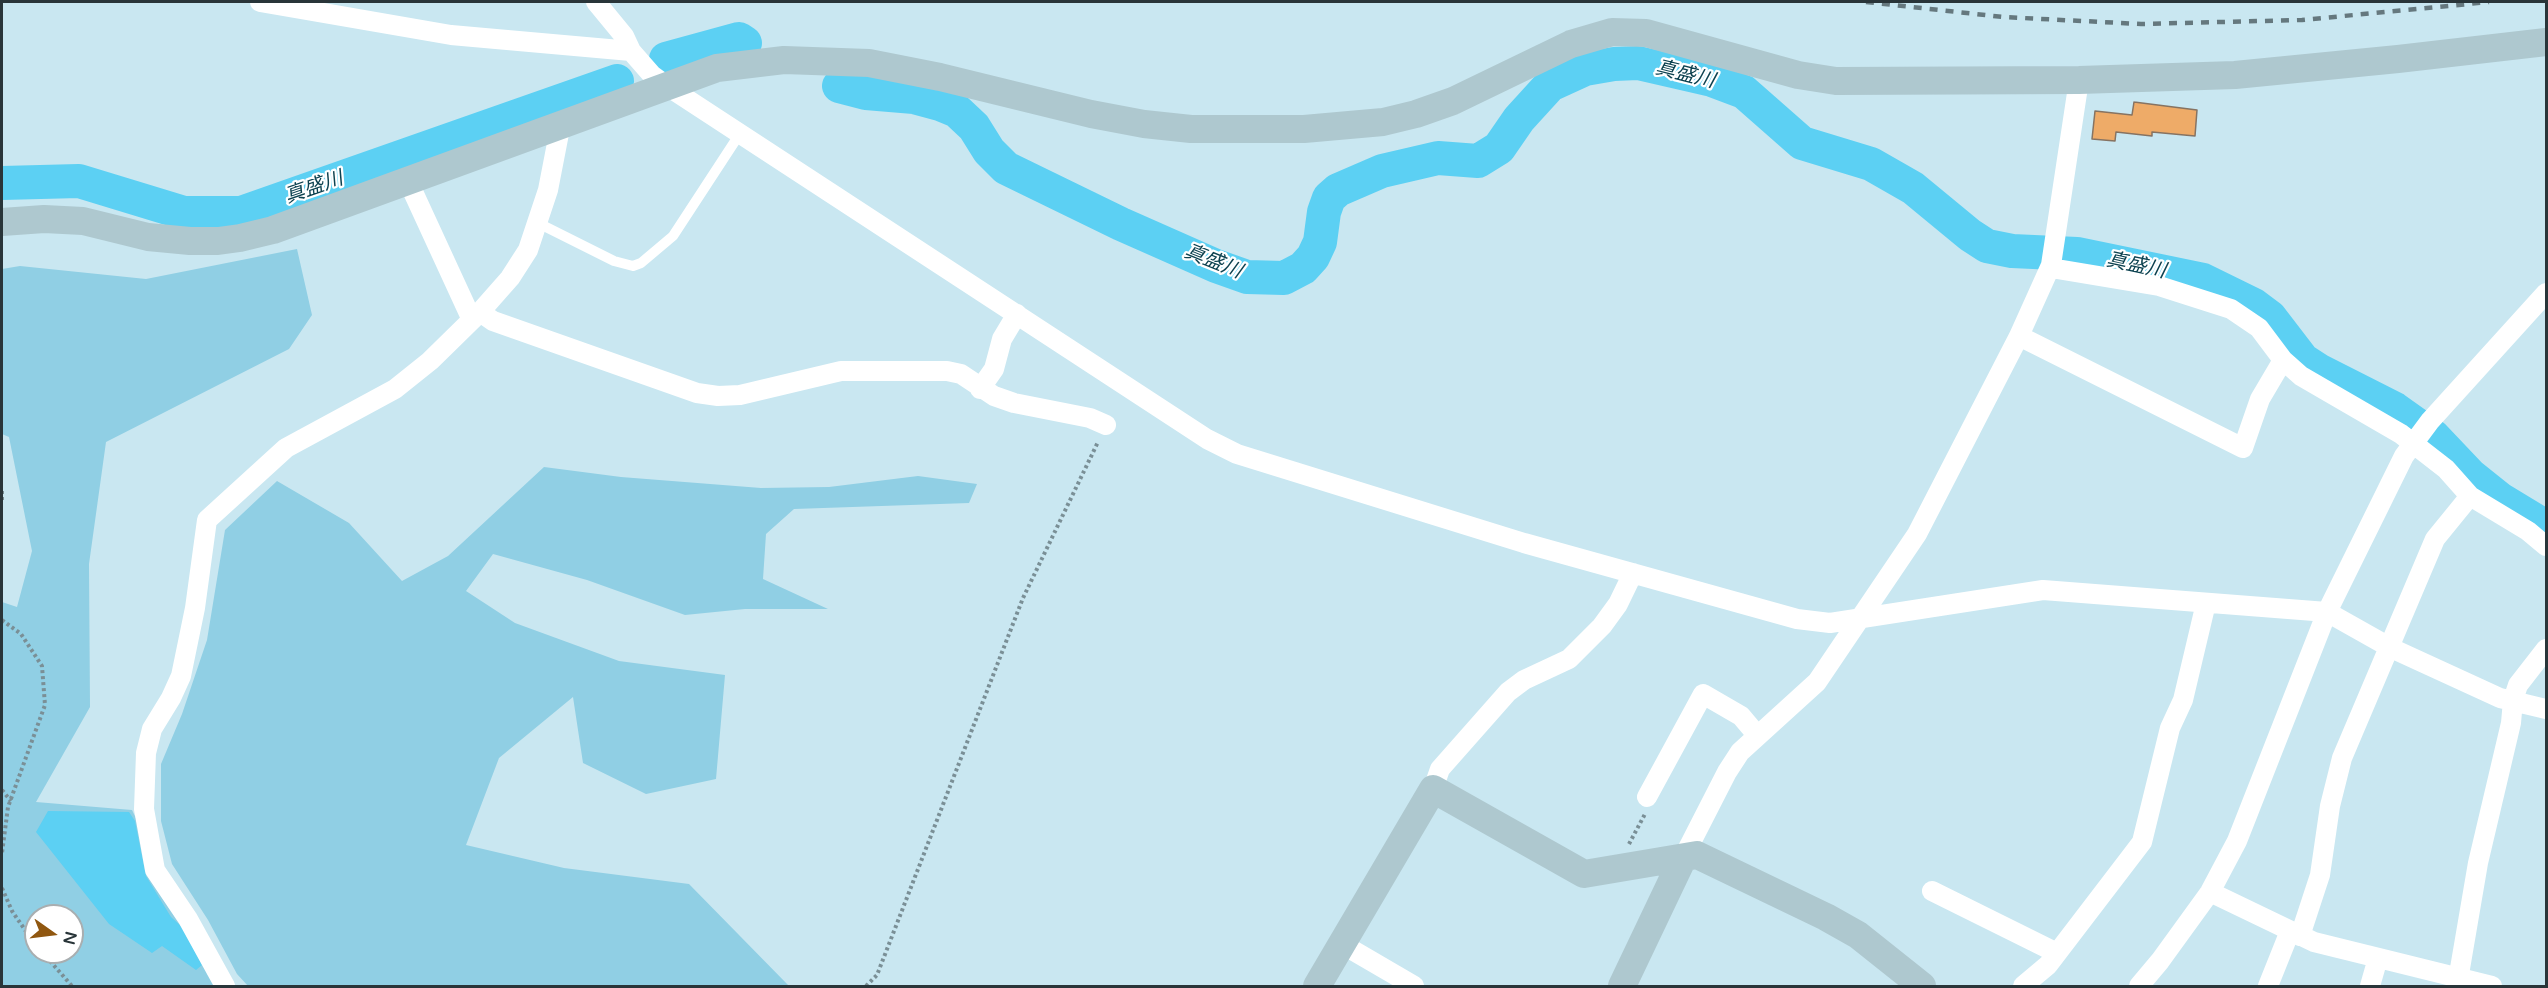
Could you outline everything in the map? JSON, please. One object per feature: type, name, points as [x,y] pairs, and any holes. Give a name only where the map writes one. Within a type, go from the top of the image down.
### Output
[{"type":"street","points":[[260,2],[451,35],[631,51]]},
{"type":"street","points":[[596,2],[624,36],[631,51],[652,75],[667,86],[1207,439],[1237,454],[1524,543],[1797,619],[1830,623],[2043,590],[2327,612],[2391,648],[2500,698],[2547,708]]},
{"type":"street","points":[[2,222],[44,219],[83,221],[148,237],[218,242],[273,230],[561,123],[717,68],[784,60],[869,63],[1144,124],[1191,129],[1304,129],[1383,122],[1416,114],[1454,101],[1571,44],[1612,32],[1629,31],[1670,38],[1757,64],[1820,79],[2079,80],[2235,75],[2547,42]]},
{"type":"street","points":[[1622,987],[1726,772],[1740,752],[1757,735],[1817,682],[1861,619],[1917,534],[2019,336],[2051,266],[2079,80]]},
{"type":"street","points":[[225,987],[188,919],[155,870],[144,809],[146,753],[152,729],[181,676],[195,608],[207,519],[286,447],[395,389],[430,361],[476,316],[520,264],[528,250],[548,190],[561,123]]},
{"type":"street","points":[[408,181],[476,316],[698,393],[718,396],[740,395],[841,371],[947,371],[961,374],[981,389],[1014,403],[1090,418],[1106,425]]},
{"type":"street","points":[[2051,266],[2159,286],[2215,303],[2245,317],[2259,328],[2283,360],[2309,381],[2385,423],[2414,443],[2446,469],[2470,496],[2547,546]]},
{"type":"street","points":[[2139,987],[2210,892],[2238,841],[2327,612],[2404,456],[2430,421],[2547,293]]},
{"type":"street","points":[[981,389],[994,369],[1006,328],[1017,314]]},
{"type":"street","points":[[2019,336],[2243,448],[2260,399],[2283,360]]},
{"type":"street","points":[[2268,986],[2295,933],[2320,875],[2330,806],[2342,758],[2391,648],[2435,539],[2470,496]]},
{"type":"street","points":[[1317,987],[1433,789],[1440,769],[1508,692],[1524,680],[1569,659],[1596,633],[1618,604],[1633,573]]},
{"type":"street","points":[[2023,987],[2048,965],[2142,842],[2170,728],[2183,700],[2206,603]]},
{"type":"street","points":[[2458,981],[2478,863],[2511,723],[2513,700],[2518,685],[2547,650]]},
{"type":"street","points":[[1647,797],[1703,694],[1741,716],[1757,735]]},
{"type":"street","points":[[1433,789],[1584,874],[1696,855],[1826,917],[1858,935],[1922,987]]},
{"type":"street","points":[[1932,891],[2057,953]]},
{"type":"street","points":[[2210,892],[2314,942],[2458,981],[2492,987]]},
{"type":"street","points":[[1342,944],[1414,987]]},
{"type":"street","points":[[2370,987],[2378,958]]},
{"type":"lane","points":[[538,223],[614,261],[633,266],[641,263],[673,236],[739,135]]},
{"type":"path","points":[[866,987],[877,975],[1023,598],[1106,425]]},
{"type":"path","points":[[2,491],[2,501]]},
{"type":"path","points":[[2,620],[21,634],[42,666],[45,705],[11,801],[2,853]]},
{"type":"path","points":[[2,790],[11,801]]},
{"type":"path","points":[[1624,854],[1650,804],[1647,797]]},
{"type":"path","points":[[2,888],[12,911],[24,928]]},
{"type":"path","points":[[52,964],[72,987]]},
{"type":"shaded area","points":[[297,249],[312,315],[289,349],[106,442],[89,564],[90,707],[36,802],[132,810],[217,986],[2,986],[2,602],[17,607],[32,551],[9,437],[2,434],[2,269],[20,266],[146,279]]},
{"type":"shaded area","points":[[544,467],[621,477],[761,488],[829,487],[918,476],[977,484],[969,503],[794,509],[766,534],[763,579],[828,609],[745,609],[685,615],[587,580],[493,554],[466,591],[515,623],[619,661],[725,675],[716,779],[646,794],[583,763],[573,697],[499,758],[466,845],[564,868],[689,884],[789,986],[248,986],[237,974],[208,920],[172,864],[161,821],[161,764],[182,714],[207,640],[225,530],[277,481],[349,523],[402,581],[448,556]]},
{"type":"shaded area","points":[[48,811],[129,812],[135,821],[146,876],[171,917],[181,926],[202,965],[196,970],[162,946],[152,953],[109,924],[36,832]]},
{"type":"building","points":[[2134,102],[2197,110],[2195,136],[2152,132],[2152,136],[2116,132],[2115,141],[2092,139],[2095,111],[2132,115]]},
{"type":"waterway","name":"真盛川","points":[[666,59],[739,39],[745,43]]},
{"type":"waterway","name":"真盛川","points":[[839,86],[866,93],[914,97],[957,111],[974,127],[989,151],[1006,168],[1121,224],[1216,266],[1247,277],[1284,278],[1303,268],[1313,257],[1320,242],[1324,212],[1329,198],[1338,190],[1382,171],[1438,158],[1478,161],[1499,148],[1519,119],[1550,85],[1585,69],[1638,63],[1712,80],[1744,92],[1802,143],[1871,164],[1913,188],[1970,235],[1987,246],[2012,251],[2077,254],[2203,280],[2254,305],[2270,317],[2303,360],[2395,409],[2433,436],[2470,475],[2500,499],[2546,527]]},
{"type":"waterway","name":"真盛川","points":[[2,183],[79,181],[184,213],[241,213],[617,81]]},
{"type":"railway","points":[[1866,2],[2003,17],[2141,24],[2302,20],[2489,2]]}]
